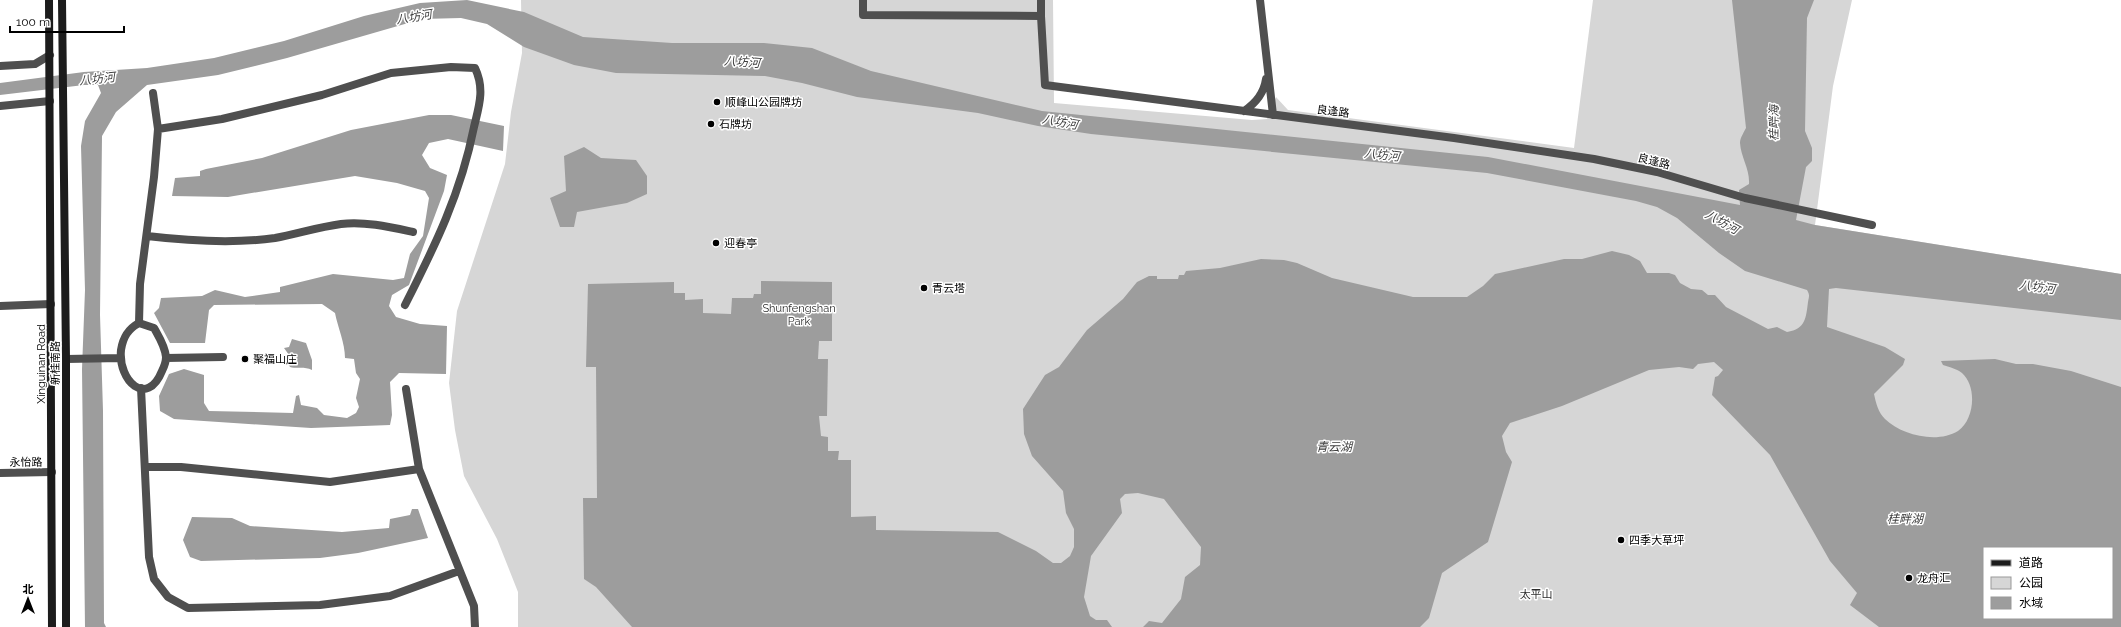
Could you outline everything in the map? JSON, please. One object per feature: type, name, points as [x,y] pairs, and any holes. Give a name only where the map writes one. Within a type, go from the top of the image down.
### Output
[{"type":"main road","name":"Xinguinan Road","points":[[49,0],[52,627]]},
{"type":"main road","name":"新桂南路","points":[[62,0],[66,359],[66,627]]},
{"type":"main road","points":[[46,627],[52,593]]},
{"type":"street","points":[[863,0],[863,16],[1041,16],[1041,0]]},
{"type":"street","points":[[1260,0],[1273,114]]},
{"type":"street","name":"良逢路","points":[[1041,16],[1045,85],[1454,138],[1594,159],[1657,172],[1745,198],[1872,225]]},
{"type":"street","points":[[0,66],[35,64],[50,59]]},
{"type":"street","points":[[158,129],[222,119],[307,98],[391,73],[451,67],[475,68],[480,79],[481,94],[470,149],[456,198],[405,305]]},
{"type":"street","points":[[1244,111],[1253,105],[1265,89],[1267,67]]},
{"type":"street","points":[[139,324],[140,284],[147,236],[158,129],[153,93]]},
{"type":"street","points":[[0,106],[50,101]]},
{"type":"street","points":[[147,236],[197,241],[240,241],[275,238],[342,224],[382,226],[413,232]]},
{"type":"street","points":[[0,306],[51,304]]},
{"type":"street","points":[[139,324],[154,328],[163,345],[166,358],[160,377],[154,385],[141,388],[133,386],[124,373],[120,358],[122,343],[126,334],[131,328],[139,324]]},
{"type":"street","points":[[166,358],[223,357]]},
{"type":"street","points":[[66,359],[120,358]]},
{"type":"street","points":[[141,388],[149,557],[154,579],[168,598],[188,608],[320,605],[390,596],[459,571]]},
{"type":"street","points":[[406,389],[419,469],[474,606],[475,627]]},
{"type":"street","points":[[145,467],[181,467],[330,482],[419,469]]},
{"type":"street","name":"永怡路","points":[[0,473],[52,472]]},
{"type":"green space","name":"Shunfengshan Park","points":[[521,0],[1053,0],[1054,103],[1252,120],[1267,119],[1276,97],[1288,110],[1574,148],[1593,0],[1852,0],[1833,86],[1815,225],[2121,274],[2121,627],[518,627],[518,592],[497,539],[464,476],[455,430],[449,383],[457,311],[505,164],[511,112],[522,53]]},
{"type":"water","name":"青云湖","points":[[467,0],[524,12],[583,37],[672,43],[764,43],[812,48],[871,71],[1042,111],[1488,157],[1740,205],[1739,190],[1749,184],[1749,179],[1740,143],[1741,137],[1746,128],[1732,0],[1814,0],[1807,18],[1805,131],[1812,148],[1812,161],[1806,167],[1796,220],[1815,225],[2121,274],[2121,320],[1836,288],[1829,289],[1827,327],[1885,347],[1905,359],[1903,365],[1874,394],[1879,410],[1885,419],[1900,429],[1920,436],[1940,437],[1958,431],[1964,426],[1971,411],[1972,394],[1967,379],[1962,373],[1943,365],[1941,361],[1995,359],[2016,364],[2033,364],[2071,371],[2121,387],[2121,627],[1879,627],[1850,605],[1857,593],[1830,561],[1770,455],[1712,395],[1715,377],[1718,376],[1723,370],[1714,362],[1698,364],[1693,369],[1679,367],[1649,370],[1562,406],[1510,423],[1502,436],[1506,452],[1512,462],[1488,542],[1442,573],[1429,618],[1420,627],[1143,627],[1149,621],[1162,623],[1181,599],[1185,577],[1200,565],[1201,547],[1164,499],[1138,493],[1125,494],[1120,499],[1122,513],[1091,556],[1084,597],[1090,616],[1096,620],[1107,620],[1112,627],[632,627],[596,587],[584,579],[583,498],[597,498],[596,367],[586,367],[588,284],[674,282],[674,293],[685,293],[685,300],[703,299],[703,313],[731,314],[732,298],[753,298],[754,294],[761,294],[761,281],[832,282],[832,341],[819,341],[818,359],[828,359],[827,416],[819,416],[821,436],[828,437],[828,451],[839,451],[838,460],[851,460],[851,517],[876,516],[876,530],[998,532],[1036,551],[1053,563],[1061,563],[1070,556],[1074,547],[1074,529],[1066,513],[1063,491],[1032,456],[1024,434],[1023,409],[1045,375],[1059,367],[1087,330],[1123,299],[1137,282],[1149,276],[1157,276],[1157,279],[1178,279],[1179,275],[1184,275],[1186,271],[1220,268],[1261,259],[1284,260],[1297,263],[1332,278],[1413,297],[1467,297],[1483,286],[1495,274],[1564,259],[1582,259],[1612,251],[1629,255],[1640,261],[1647,273],[1669,273],[1675,275],[1680,283],[1691,289],[1702,290],[1708,295],[1715,295],[1726,307],[1768,329],[1777,327],[1787,332],[1798,328],[1804,322],[1807,313],[1809,293],[1807,290],[1745,271],[1719,253],[1677,218],[1657,207],[1636,201],[1487,173],[1091,134],[1038,126],[978,113],[857,97],[802,83],[765,76],[616,73],[574,65],[524,47],[487,24],[461,18],[422,19],[287,58],[218,75],[147,85],[116,112],[102,136],[100,315],[103,411],[104,623],[106,627],[85,627],[82,369],[85,290],[81,146],[85,121],[101,93],[98,85],[84,85],[0,95],[0,83],[84,72],[147,68],[214,58],[284,41],[364,16],[420,3]]},
{"type":"water","points":[[429,115],[451,115],[504,126],[503,151],[448,139],[429,143],[422,155],[430,168],[447,175],[444,191],[409,285],[392,295],[389,306],[396,317],[420,324],[447,326],[446,374],[399,373],[390,382],[392,415],[390,425],[311,428],[174,419],[160,411],[159,396],[169,374],[184,369],[204,375],[204,403],[209,411],[293,413],[296,396],[299,395],[301,405],[317,408],[324,415],[347,418],[356,413],[359,407],[356,398],[360,379],[356,373],[354,359],[345,358],[343,341],[335,313],[322,304],[214,305],[209,310],[205,343],[170,343],[154,313],[159,308],[161,298],[202,296],[215,290],[245,297],[280,292],[280,287],[333,274],[393,280],[404,278],[410,254],[423,236],[429,198],[425,191],[397,183],[355,176],[228,197],[172,196],[175,178],[200,176],[200,171],[206,169],[262,158],[351,130]]},
{"type":"water","points":[[584,147],[601,158],[636,160],[647,176],[647,194],[627,203],[577,212],[574,227],[560,227],[550,198],[566,191],[564,156]]},
{"type":"water","points":[[292,339],[306,343],[312,360],[312,370],[290,367],[287,362],[289,355],[284,348],[289,347]]},
{"type":"water","points":[[412,509],[418,509],[428,538],[358,553],[320,558],[201,561],[190,557],[183,540],[192,517],[232,518],[250,526],[342,532],[389,528],[390,519],[410,515]]},
{"type":"place","name":"顺峰山公园牌坊","points":[[717,102]]},
{"type":"place","name":"石牌坊","points":[[711,124]]},
{"type":"place","name":"迎春亭","points":[[716,243]]},
{"type":"place","name":"青云塔","points":[[924,288]]},
{"type":"place","name":"聚福山庄","points":[[245,359]]},
{"type":"place","name":"四季大草坪","points":[[1621,540]]},
{"type":"place","name":"龙舟汇","points":[[1909,578]]},
{"type":"water label","name":"八坊河","points":[[414,17]]},
{"type":"water label","name":"八坊河","points":[[742,62]]},
{"type":"water label","name":"八坊河","points":[[97,79]]},
{"type":"water label","name":"八坊河","points":[[1060,122]]},
{"type":"water label","name":"桂畔海","points":[[1774,123]]},
{"type":"water label","name":"八坊河","points":[[1382,155]]},
{"type":"water label","name":"八坊河","points":[[1722,222]]},
{"type":"water label","name":"八坊河","points":[[2037,287]]},
{"type":"water label","name":"桂畔湖","points":[[1905,519]]},
{"type":"park label","name":"太平山","points":[[1536,594]]}]
